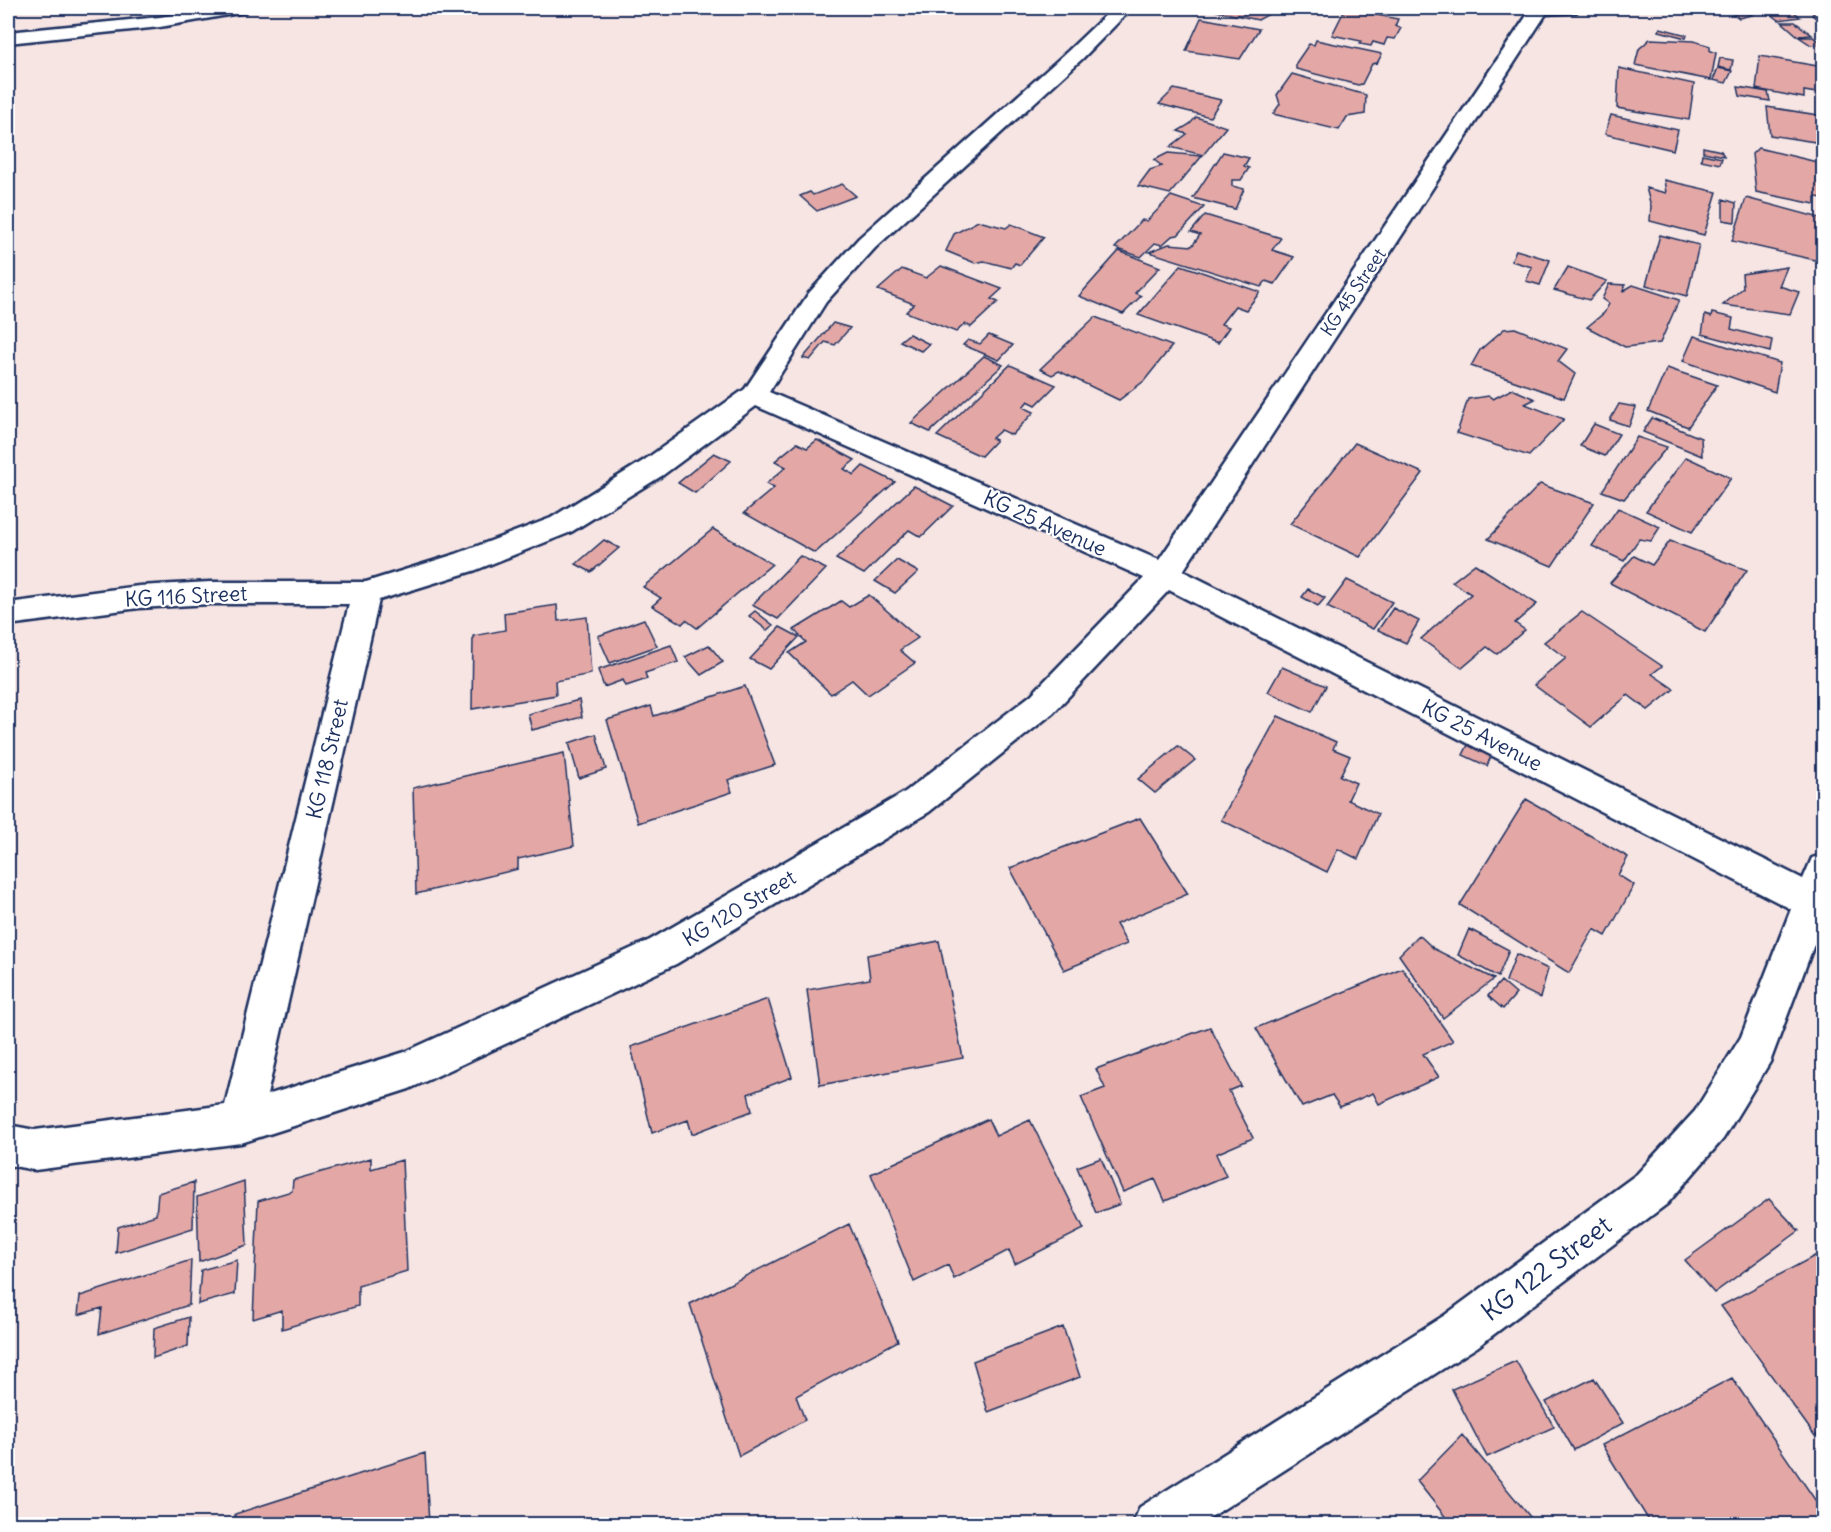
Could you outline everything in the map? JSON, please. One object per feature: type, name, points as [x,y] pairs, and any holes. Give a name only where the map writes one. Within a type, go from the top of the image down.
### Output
[{"type":"street","points":[[8,38],[55,23],[128,26],[240,8]]},
{"type":"street","points":[[366,593],[466,562],[561,525],[653,468],[754,395],[817,298],[867,243],[1075,55],[1123,8]]},
{"type":"street","points":[[1539,8],[1570,8]]},
{"type":"street","name":"KG 45 Street","points":[[1164,575],[1539,8]]},
{"type":"street","name":"KG 25 Avenue","points":[[754,395],[1164,575],[1817,885]]},
{"type":"street","name":"KG 120 Street","points":[[241,1123],[409,1070],[663,952],[907,808],[1042,704],[1164,575]]},
{"type":"street","name":"KG 116 Street","points":[[8,614],[139,597],[210,593],[366,593]]},
{"type":"street","name":"KG 118 Street","points":[[241,1123],[366,593]]},
{"type":"street","name":"KG 122 Street","points":[[1157,1524],[1461,1331],[1652,1189],[1709,1125],[1756,1049],[1817,885]]},
{"type":"street","points":[[8,1145],[35,1150],[241,1123]]},
{"type":"building","points":[[1216,8],[1276,8],[1258,20],[1216,11]]},
{"type":"building","points":[[1763,8],[1790,8],[1800,17],[1779,20]]},
{"type":"building","points":[[1817,8],[1824,8],[1824,24],[1812,15]]},
{"type":"building","points":[[1345,9],[1398,19],[1395,26],[1401,28],[1395,39],[1387,38],[1384,45],[1373,42],[1371,46],[1360,44],[1361,41],[1332,35]]},
{"type":"building","points":[[1740,9],[1752,15],[1739,18],[1728,10]]},
{"type":"building","points":[[1201,18],[1259,29],[1240,59],[1186,51]]},
{"type":"building","points":[[1782,22],[1795,22],[1812,35],[1798,36]]},
{"type":"building","points":[[1660,28],[1687,35],[1686,38],[1659,31]]},
{"type":"building","points":[[1799,37],[1813,37],[1824,44],[1811,45]]},
{"type":"building","points":[[1650,39],[1694,41],[1710,46],[1710,51],[1716,53],[1711,80],[1635,65],[1639,49]]},
{"type":"building","points":[[1316,40],[1382,54],[1377,63],[1372,64],[1362,84],[1358,85],[1296,69],[1296,63],[1309,44],[1314,45]]},
{"type":"building","points":[[1760,56],[1823,67],[1823,94],[1804,91],[1804,98],[1756,89]]},
{"type":"building","points":[[1720,58],[1733,60],[1731,70],[1718,67]]},
{"type":"building","points":[[1619,68],[1694,84],[1689,120],[1617,108]]},
{"type":"building","points":[[1718,68],[1732,71],[1726,83],[1713,80]]},
{"type":"building","points":[[1292,74],[1366,95],[1365,114],[1347,117],[1339,130],[1273,114],[1280,104],[1277,95]]},
{"type":"building","points":[[1738,87],[1768,92],[1770,101],[1740,96]]},
{"type":"building","points":[[1174,89],[1221,100],[1210,117],[1159,104]]},
{"type":"building","points":[[1767,107],[1824,116],[1824,132],[1820,132],[1822,143],[1770,135]]},
{"type":"building","points":[[1611,115],[1678,130],[1673,150],[1605,134]]},
{"type":"building","points":[[1196,117],[1226,127],[1203,155],[1170,147],[1187,134],[1178,131],[1190,124]]},
{"type":"building","points":[[1703,147],[1721,151],[1724,156],[1703,152]]},
{"type":"building","points":[[1758,148],[1821,163],[1824,167],[1824,198],[1815,197],[1815,204],[1756,192],[1752,154]]},
{"type":"building","points":[[1223,152],[1249,158],[1244,166],[1249,168],[1241,180],[1232,180],[1232,186],[1244,189],[1235,209],[1193,198]]},
{"type":"building","points":[[1168,153],[1202,156],[1170,194],[1138,186],[1150,170],[1162,166],[1154,160]]},
{"type":"building","points":[[1702,154],[1722,158],[1720,164],[1701,160]]},
{"type":"building","points":[[1664,180],[1717,192],[1704,235],[1650,221],[1651,206],[1646,188],[1666,193]]},
{"type":"building","points":[[842,184],[856,196],[817,211],[800,196],[810,192],[813,195]]},
{"type":"building","points":[[1171,196],[1204,207],[1178,235],[1172,236],[1162,245],[1155,243],[1141,257],[1115,248],[1142,220],[1147,221]]},
{"type":"building","points":[[1746,198],[1824,219],[1824,262],[1732,241]]},
{"type":"building","points":[[1723,199],[1736,203],[1735,222],[1723,220]]},
{"type":"building","points":[[1205,215],[1281,238],[1272,250],[1294,257],[1275,284],[1266,281],[1261,287],[1149,252],[1169,244],[1192,246],[1200,235],[1191,232]]},
{"type":"building","points":[[978,221],[1006,228],[1011,224],[1044,237],[1020,265],[1015,263],[1011,268],[984,261],[975,263],[946,251],[954,234]]},
{"type":"building","points":[[1660,235],[1699,245],[1687,296],[1646,285]]},
{"type":"building","points":[[1516,250],[1550,260],[1540,285],[1526,281],[1532,267],[1511,261]]},
{"type":"building","points":[[1119,251],[1160,267],[1135,293],[1141,296],[1123,314],[1079,296]]},
{"type":"building","points":[[1181,265],[1260,292],[1246,310],[1235,306],[1221,324],[1229,327],[1218,343],[1138,315]]},
{"type":"building","points":[[941,266],[1002,289],[991,299],[998,302],[971,327],[965,324],[956,332],[906,312],[914,304],[878,290],[902,269],[926,278]]},
{"type":"building","points":[[1568,267],[1607,281],[1589,300],[1554,290]]},
{"type":"building","points":[[1787,267],[1779,286],[1799,292],[1790,314],[1723,305],[1743,288],[1742,274]]},
{"type":"building","points":[[1609,284],[1625,285],[1623,291],[1633,285],[1679,300],[1660,343],[1625,347],[1587,327],[1604,313],[1609,304],[1602,299]]},
{"type":"building","points":[[1712,313],[1733,318],[1731,329],[1772,340],[1770,352],[1702,334],[1705,315],[1711,317]]},
{"type":"building","points":[[1095,317],[1172,346],[1144,381],[1119,400],[1059,371],[1052,375],[1040,369]]},
{"type":"building","points":[[833,323],[850,328],[835,345],[825,342],[810,360],[803,358]]},
{"type":"building","points":[[1515,328],[1567,349],[1558,361],[1575,374],[1564,398],[1471,366],[1480,350],[1504,329]]},
{"type":"building","points":[[909,334],[929,344],[921,351],[900,341]]},
{"type":"building","points":[[989,335],[1013,345],[999,360],[963,345],[968,340],[980,344]]},
{"type":"building","points":[[1694,336],[1780,363],[1775,392],[1683,361]]},
{"type":"building","points":[[984,356],[1003,365],[930,432],[911,423]]},
{"type":"building","points":[[1010,365],[1056,385],[1036,405],[1028,401],[1023,407],[1034,412],[1012,435],[1001,430],[992,438],[996,440],[981,456],[937,436]]},
{"type":"building","points":[[1667,368],[1717,385],[1688,427],[1648,411]]},
{"type":"building","points":[[1512,389],[1535,399],[1525,404],[1564,419],[1529,456],[1457,433],[1468,399],[1489,396],[1493,399]]},
{"type":"building","points":[[1619,404],[1636,407],[1629,426],[1610,420]]},
{"type":"building","points":[[1652,418],[1701,438],[1702,456],[1643,432]]},
{"type":"building","points":[[1594,424],[1619,434],[1605,456],[1580,446]]},
{"type":"building","points":[[1637,437],[1667,447],[1624,499],[1602,491]]},
{"type":"building","points":[[817,440],[855,460],[844,469],[854,475],[863,466],[895,482],[815,553],[744,513],[774,488],[766,484],[786,467],[775,461],[797,443],[807,448]]},
{"type":"building","points":[[1355,443],[1423,473],[1360,557],[1290,524]]},
{"type":"building","points":[[714,453],[731,461],[695,493],[678,483]]},
{"type":"building","points":[[1686,457],[1731,478],[1692,532],[1646,511]]},
{"type":"building","points":[[1540,484],[1594,503],[1552,566],[1488,539]]},
{"type":"building","points":[[914,486],[953,506],[921,537],[909,530],[864,574],[836,559]]},
{"type":"building","points":[[1618,508],[1660,527],[1651,541],[1639,539],[1624,561],[1592,546]]},
{"type":"building","points":[[713,529],[772,564],[697,628],[686,620],[682,624],[652,606],[661,598],[643,587]]},
{"type":"building","points":[[604,540],[619,548],[591,572],[576,564]]},
{"type":"building","points":[[1670,541],[1747,570],[1705,632],[1610,583],[1634,556],[1652,565]]},
{"type":"building","points":[[800,556],[826,569],[778,619],[752,605]]},
{"type":"building","points":[[897,560],[918,572],[895,593],[875,581]]},
{"type":"building","points":[[1475,564],[1537,604],[1515,623],[1525,630],[1497,654],[1487,647],[1462,668],[1421,639],[1471,594],[1452,582]]},
{"type":"building","points":[[1347,580],[1392,602],[1373,629],[1327,607]]},
{"type":"building","points":[[1308,589],[1325,598],[1318,606],[1302,597]]},
{"type":"building","points":[[869,595],[918,638],[900,650],[915,663],[868,695],[852,680],[831,694],[789,653],[806,642],[794,630],[841,601],[849,607]]},
{"type":"building","points":[[557,605],[558,621],[587,617],[591,674],[555,681],[556,695],[472,709],[473,636],[505,630],[504,613]]},
{"type":"building","points":[[1393,608],[1419,621],[1406,643],[1378,630]]},
{"type":"building","points":[[755,611],[773,625],[767,630],[749,616]]},
{"type":"building","points":[[1582,612],[1662,666],[1652,674],[1674,689],[1648,710],[1628,695],[1591,727],[1534,685],[1566,658],[1544,642]]},
{"type":"building","points":[[644,619],[657,646],[610,663],[598,636]]},
{"type":"building","points":[[780,627],[799,637],[769,669],[750,659]]},
{"type":"building","points":[[671,645],[678,662],[645,673],[647,679],[626,686],[623,680],[604,687],[598,670]]},
{"type":"building","points":[[709,645],[723,662],[701,675],[685,657]]},
{"type":"building","points":[[1282,667],[1326,686],[1312,712],[1268,692]]},
{"type":"building","points":[[745,686],[775,765],[728,780],[732,792],[638,823],[607,720],[651,706],[654,716]]},
{"type":"building","points":[[579,700],[582,717],[532,730],[528,714]]},
{"type":"building","points":[[1278,716],[1336,742],[1333,749],[1350,756],[1340,776],[1356,783],[1348,800],[1378,814],[1358,859],[1338,849],[1327,872],[1221,820]]},
{"type":"building","points":[[596,734],[606,769],[579,778],[569,743]]},
{"type":"building","points":[[1470,741],[1493,751],[1487,766],[1463,755]]},
{"type":"building","points":[[1178,746],[1195,760],[1155,793],[1138,779]]},
{"type":"building","points":[[564,753],[574,846],[518,859],[518,869],[416,894],[413,788]]},
{"type":"building","points":[[1526,799],[1628,857],[1618,875],[1634,885],[1606,936],[1594,929],[1569,973],[1460,905]]},
{"type":"building","points":[[1140,818],[1188,894],[1116,924],[1127,944],[1064,970],[1010,868]]},
{"type":"building","points":[[1469,929],[1509,950],[1498,977],[1458,955]]},
{"type":"building","points":[[1419,935],[1434,949],[1494,979],[1443,1018],[1399,955]]},
{"type":"building","points":[[939,941],[963,1058],[820,1085],[807,990],[870,979],[867,955]]},
{"type":"building","points":[[1516,954],[1548,969],[1540,998],[1506,981]]},
{"type":"building","points":[[1402,968],[1453,1041],[1423,1054],[1439,1077],[1379,1104],[1373,1093],[1340,1107],[1332,1095],[1302,1107],[1256,1028]]},
{"type":"building","points":[[1501,981],[1516,994],[1503,1009],[1488,996]]},
{"type":"building","points":[[768,999],[792,1077],[748,1094],[752,1111],[692,1134],[688,1120],[652,1133],[631,1047]]},
{"type":"building","points":[[1210,1027],[1241,1086],[1229,1091],[1253,1138],[1216,1154],[1226,1176],[1165,1201],[1155,1179],[1123,1192],[1081,1097],[1105,1088],[1096,1069]]},
{"type":"building","points":[[988,1119],[996,1136],[1030,1120],[1084,1229],[1015,1264],[1009,1250],[954,1279],[948,1265],[914,1282],[871,1174]]},
{"type":"building","points":[[371,1158],[371,1169],[402,1160],[407,1271],[358,1286],[358,1306],[282,1329],[282,1310],[253,1319],[258,1201],[292,1191],[293,1180]]},
{"type":"building","points":[[1101,1158],[1120,1204],[1096,1213],[1077,1167]]},
{"type":"building","points":[[244,1181],[247,1245],[199,1262],[197,1197]]},
{"type":"building","points":[[194,1182],[193,1228],[116,1253],[118,1227],[156,1215],[158,1193]]},
{"type":"building","points":[[1769,1199],[1799,1231],[1714,1293],[1685,1260]]},
{"type":"building","points":[[849,1224],[898,1341],[796,1396],[805,1420],[739,1456],[690,1304]]},
{"type":"building","points":[[1824,1251],[1824,1431],[1815,1436],[1721,1306]]},
{"type":"building","points":[[191,1260],[189,1305],[99,1334],[102,1308],[78,1315],[80,1296]]},
{"type":"building","points":[[237,1260],[235,1294],[198,1304],[201,1270]]},
{"type":"building","points":[[189,1317],[188,1346],[153,1358],[154,1328]]},
{"type":"building","points":[[1063,1327],[1080,1377],[988,1412],[973,1361]]},
{"type":"building","points":[[1516,1361],[1554,1427],[1487,1457],[1452,1389]]},
{"type":"building","points":[[1594,1378],[1623,1423],[1574,1450],[1546,1402]]},
{"type":"building","points":[[1732,1378],[1824,1513],[1824,1524],[1651,1524],[1602,1445]]},
{"type":"building","points":[[1462,1435],[1536,1524],[1451,1524],[1417,1481]]},
{"type":"building","points":[[425,1453],[429,1524],[235,1524],[235,1514]]}]
